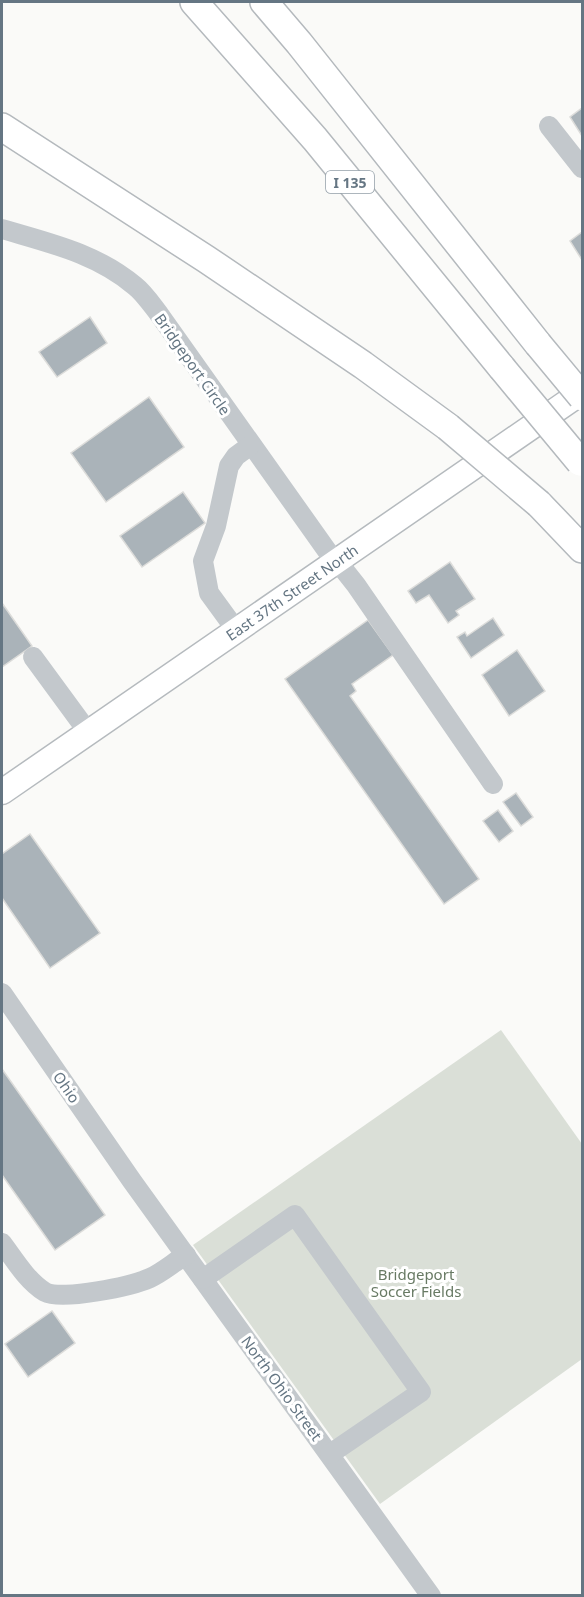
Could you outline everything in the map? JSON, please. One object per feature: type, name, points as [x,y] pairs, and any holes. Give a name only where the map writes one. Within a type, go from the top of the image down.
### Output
[{"type":"highway","name":"I 135","points":[[194,2],[315,140],[581,464]]},
{"type":"highway","name":"I 135","points":[[264,2],[299,42],[582,397]]},
{"type":"highway","points":[[270,2],[299,42]]},
{"type":"highway","points":[[2,128],[206,259],[363,365],[448,427],[539,504],[582,549]]},
{"type":"main road","name":"East 37th Street North","points":[[2,792],[582,392]]},
{"type":"street","points":[[549,126],[582,168]]},
{"type":"street","name":"Bridgeport Circle","points":[[2,229],[75,250],[105,264],[136,287],[159,314],[250,445],[336,562],[357,585],[493,784]]},
{"type":"street","points":[[236,630],[209,593],[203,561],[216,526],[229,466],[236,456],[250,445]]},
{"type":"street","points":[[33,657],[88,732]]},
{"type":"street","name":"Ohio","points":[[2,993],[132,1181]]},
{"type":"street","name":"North Ohio Street","points":[[132,1181],[431,1596]]},
{"type":"street","points":[[203,1279],[295,1215],[421,1392],[330,1454]]},
{"type":"street","points":[[2,1243],[30,1278],[45,1291],[55,1295],[109,1290],[151,1278],[186,1255]]},
{"type":"green space","name":"Bridgeport Soccer Fields","points":[[501,1030],[582,1144],[582,1359],[380,1504],[193,1245]]},
{"type":"building","points":[[582,108],[582,136],[570,117]]},
{"type":"building","points":[[582,232],[582,260],[570,241]]},
{"type":"building","points":[[90,317],[107,343],[57,377],[39,352]]},
{"type":"building","points":[[149,397],[184,447],[106,502],[71,453]]},
{"type":"building","points":[[183,492],[205,523],[142,567],[120,536]]},
{"type":"building","points":[[450,562],[475,599],[456,611],[459,615],[448,623],[429,595],[416,603],[408,591]]},
{"type":"building","points":[[2,603],[32,646],[2,667]]},
{"type":"building","points":[[493,618],[504,635],[471,658],[457,637],[465,632],[467,636]]},
{"type":"building","points":[[368,620],[393,655],[352,684],[356,691],[350,696],[479,879],[444,904],[285,679]]},
{"type":"building","points":[[517,650],[545,691],[509,716],[482,675]]},
{"type":"building","points":[[516,793],[533,817],[521,826],[503,802]]},
{"type":"building","points":[[498,810],[513,831],[499,842],[483,821]]},
{"type":"building","points":[[30,834],[100,933],[50,968],[2,898],[2,854]]},
{"type":"building","points":[[2,1069],[105,1215],[55,1250],[2,1175]]},
{"type":"building","points":[[52,1311],[75,1343],[28,1377],[5,1344]]}]
